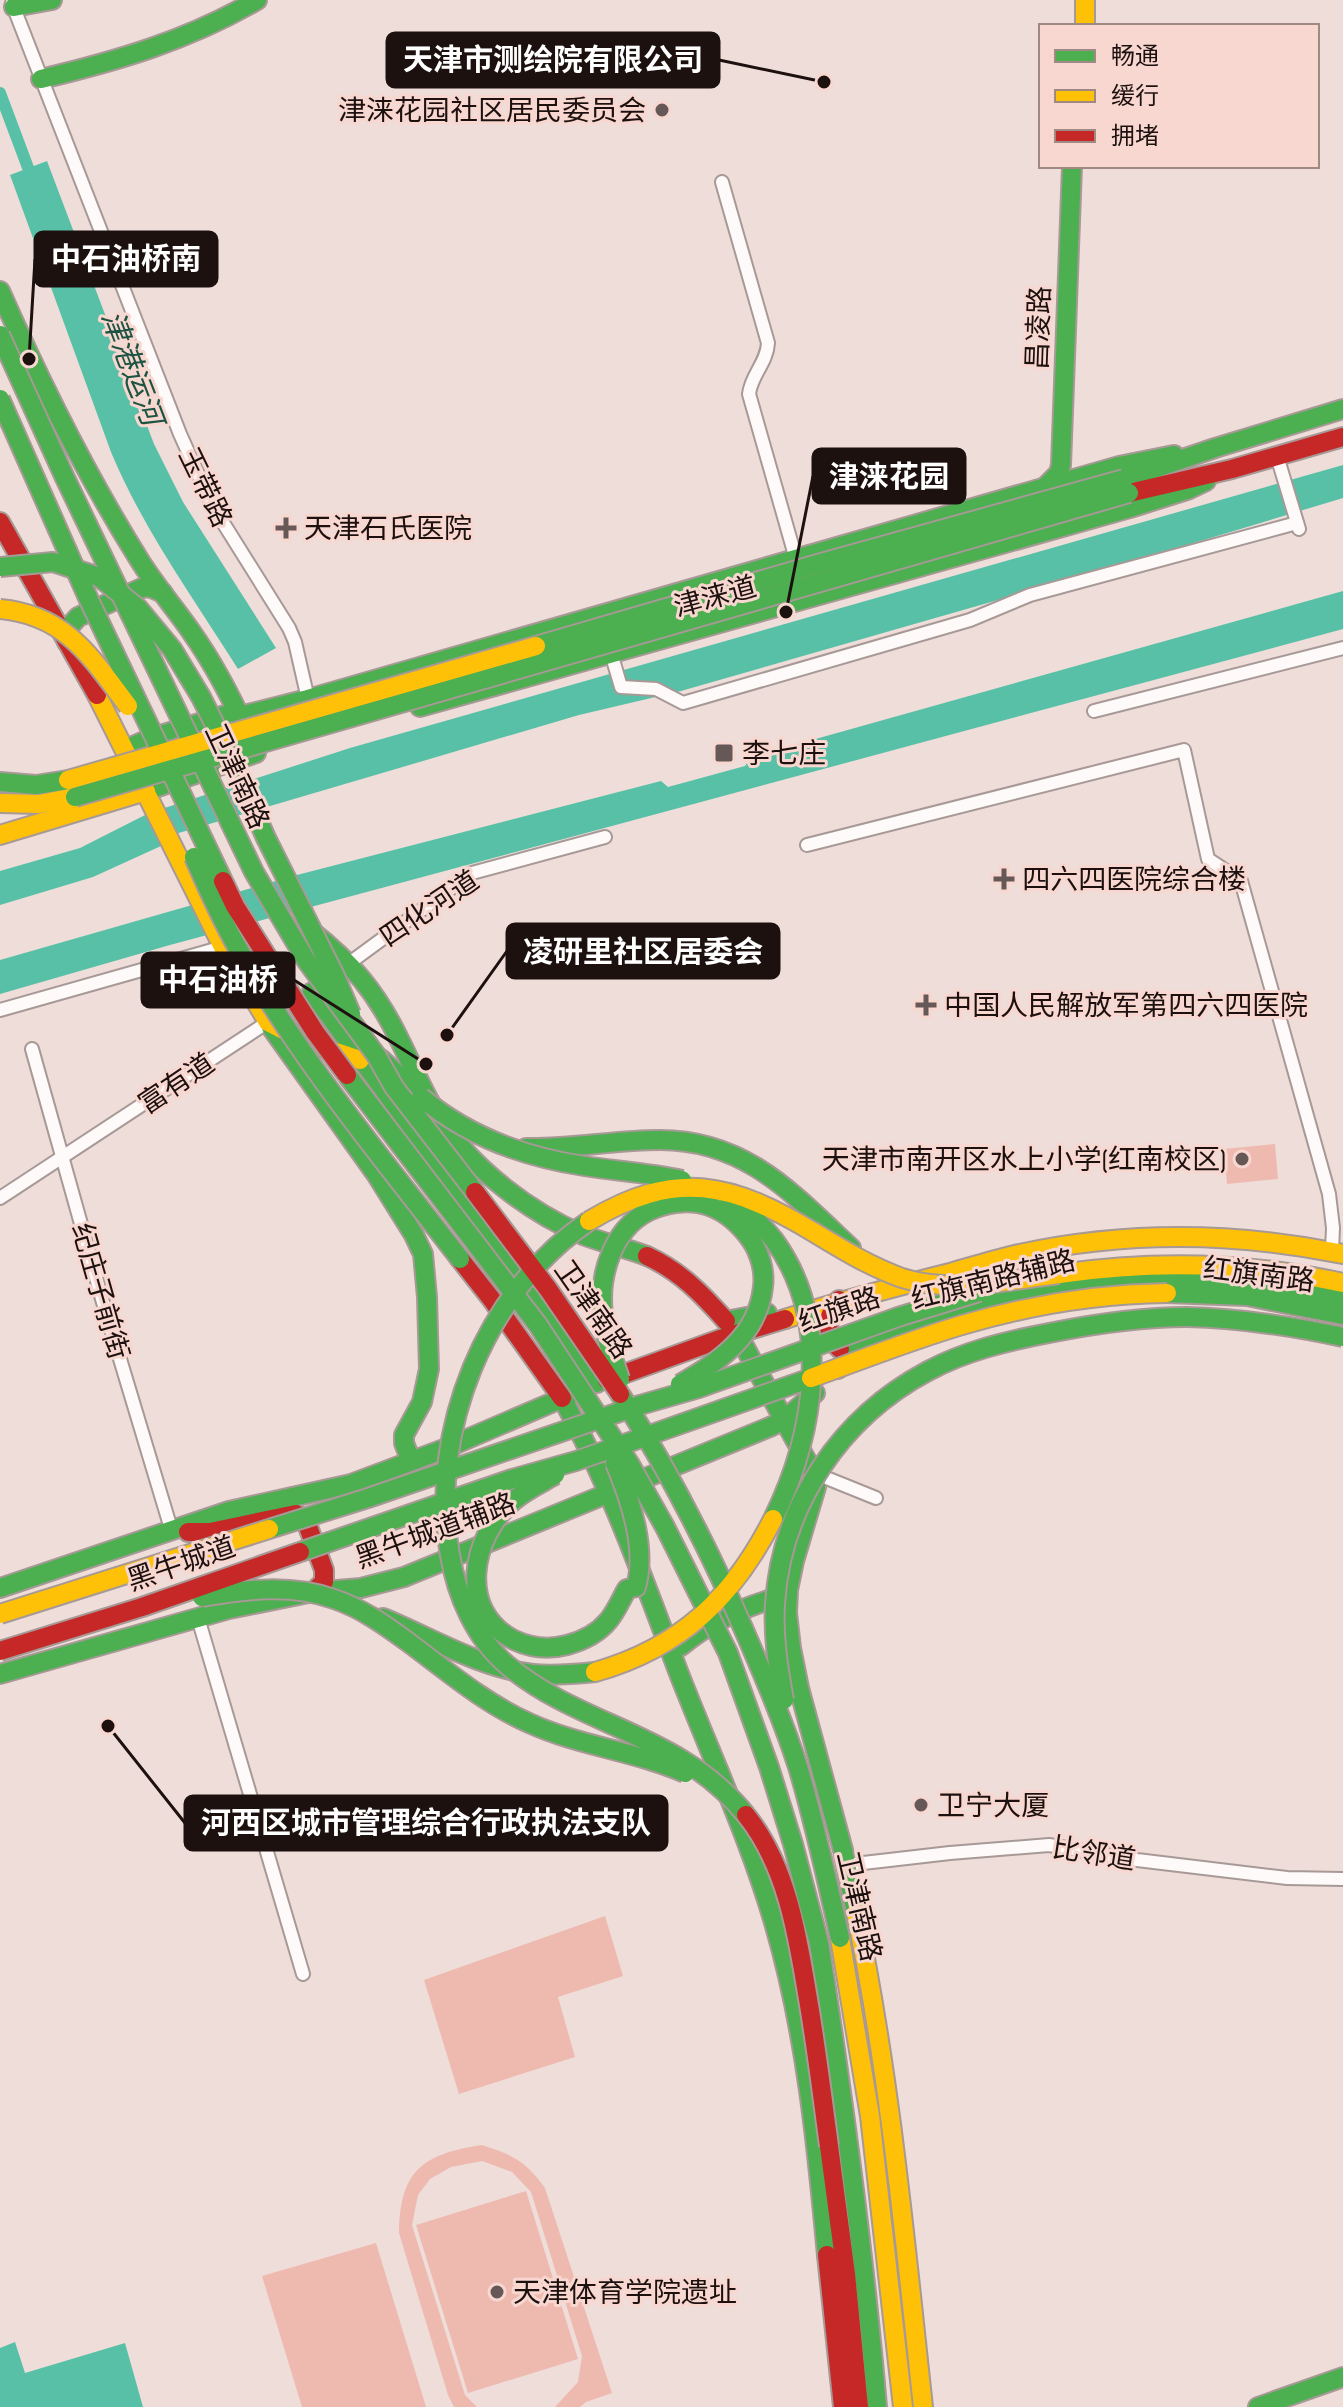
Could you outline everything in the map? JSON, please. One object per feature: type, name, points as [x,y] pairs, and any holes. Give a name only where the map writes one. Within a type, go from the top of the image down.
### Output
[{"type":"main road","points":[[12,3],[52,0]]},
{"type":"main road","points":[[41,79],[132,57],[234,15],[257,0]]},
{"type":"main road","points":[[1077,24],[1078,0]]},
{"type":"main road","points":[[1085,0],[1085,24]]},
{"type":"main road","name":"昌凌路","points":[[1045,487],[1059,473],[1061,465],[1072,168]]},
{"type":"main road","name":"昌凌路","points":[[1079,168],[1070,459],[1081,470],[1097,472]]},
{"type":"main road","points":[[0,291],[29,359],[144,579],[163,593],[192,634],[240,716],[256,753]]},
{"type":"main road","name":"卫津南路","points":[[0,335],[237,841],[306,960],[354,1026],[368,1058],[394,1087],[636,1410],[751,1645],[792,1753],[840,1938],[870,2116],[903,2407]]},
{"type":"main road","name":"卫津南路","points":[[0,399],[89,600],[220,878],[315,1032],[399,1145],[591,1390],[728,1653],[769,1767],[819,1943],[869,2313],[877,2407]]},
{"type":"main road","name":"津涞道","points":[[1126,486],[1215,448],[1343,409]]},
{"type":"main road","name":"津涞道","points":[[1126,486],[1232,469],[1343,437]]},
{"type":"main road","name":"津涞道","points":[[128,755],[131,747],[151,738],[216,716],[240,716],[308,699],[1097,472],[1215,448]]},
{"type":"main road","name":"津涞道","points":[[145,789],[201,780],[256,753],[612,657],[1130,508],[1187,490],[1232,469]]},
{"type":"main road","points":[[0,782],[22,785],[50,783],[139,761],[798,570],[1126,486]]},
{"type":"main road","points":[[0,803],[39,804],[75,797],[730,607],[1126,486]]},
{"type":"main road","points":[[0,522],[128,755],[223,947],[268,1022],[376,1174],[423,1254],[429,1369],[422,1402],[404,1435],[411,1461]]},
{"type":"main road","points":[[0,567],[39,562],[83,571],[128,599],[163,637],[190,674],[208,709],[250,804],[333,969],[354,1026]]},
{"type":"main road","points":[[67,642],[70,626],[78,617],[144,579]]},
{"type":"main road","points":[[89,600],[100,640],[128,706],[216,907],[241,955],[331,1090],[562,1398],[610,1493],[745,1834],[776,1930],[805,2068],[843,2407]]},
{"type":"main road","points":[[0,609],[28,612],[65,631],[81,646],[128,706]]},
{"type":"main road","points":[[49,612],[69,618],[78,617]]},
{"type":"main road","points":[[201,780],[255,892],[263,901],[324,940],[371,987],[444,1125],[487,1171],[542,1213],[583,1235],[640,1253],[684,1277],[731,1328],[820,1485],[794,1561],[787,1613],[799,1688],[846,1865],[872,1988],[889,2102],[923,2407]]},
{"type":"main road","points":[[0,826],[136,785],[145,789]]},
{"type":"main road","points":[[0,835],[145,789]]},
{"type":"main road","points":[[312,992],[368,1058],[540,1299],[591,1390],[630,1499],[641,1560],[636,1587],[627,1589],[608,1623],[586,1641],[554,1650],[525,1646],[496,1629],[484,1613],[474,1586],[477,1556],[482,1541],[512,1501],[576,1461]]},
{"type":"main road","points":[[142,1607],[262,1589],[351,1598],[466,1656],[522,1673],[564,1675],[622,1665],[657,1649],[681,1633],[736,1578],[780,1505],[791,1478],[804,1427],[812,1350],[802,1290],[787,1255],[752,1214],[708,1188],[644,1172],[581,1165],[477,1135],[449,1120],[368,1058],[309,1043],[268,1022]]},
{"type":"main road","points":[[512,1147],[557,1149],[662,1140],[694,1142],[730,1151],[760,1166],[776,1179],[864,1260]]},
{"type":"main road","points":[[859,2407],[846,2274],[812,2013],[795,1931],[773,1857],[757,1829],[714,1779],[685,1758],[524,1678],[484,1639],[460,1598],[450,1558],[445,1498],[451,1435],[467,1380],[490,1332],[511,1298],[540,1263],[594,1216],[654,1190],[675,1187],[733,1192],[793,1219],[898,1276],[928,1283],[961,1284],[1059,1274]]},
{"type":"main road","points":[[678,1203],[711,1206],[735,1221],[755,1246],[763,1271],[760,1310],[745,1334],[727,1353],[636,1410],[608,1346],[602,1320],[601,1292],[608,1260],[621,1232],[643,1213],[678,1203]]},
{"type":"main road","name":"红旗南路辅路","points":[[591,1390],[692,1350],[731,1328],[797,1307],[817,1308],[1020,1254],[1083,1243],[1174,1237],[1278,1241],[1338,1252]]},
{"type":"main road","points":[[1020,1254],[1028,1293]]},
{"type":"main road","name":"红旗路","points":[[368,1498],[636,1410],[966,1295],[1059,1274],[1105,1266],[1220,1264],[1275,1269],[1343,1283]]},
{"type":"main road","name":"红旗南路辅路","points":[[784,1420],[819,1389],[856,1349],[932,1321],[1028,1293],[1086,1283],[1191,1280],[1265,1285],[1343,1298]]},
{"type":"main road","name":"红旗路","points":[[378,1524],[576,1461],[901,1346],[1020,1308],[1093,1296],[1167,1293]]},
{"type":"main road","name":"红旗南路","points":[[1167,1293],[1247,1296],[1343,1315]]},
{"type":"main road","points":[[839,1300],[827,1317],[828,1329],[834,1345],[840,1350],[856,1349]]},
{"type":"main road","points":[[792,1753],[775,1632],[776,1592],[782,1555],[794,1517],[813,1477],[845,1434],[882,1400],[926,1372],[967,1354],[1016,1340],[1124,1319],[1177,1317],[1233,1320],[1343,1337]]},
{"type":"main road","points":[[0,1588],[229,1511],[336,1489],[562,1398],[591,1390]]},
{"type":"main road","name":"黑牛城道辅路","points":[[0,1674],[198,1618],[313,1592],[351,1598],[784,1420]]},
{"type":"main road","points":[[336,1489],[312,1506],[332,1567],[351,1598],[400,1638],[474,1692],[528,1723],[672,1767],[702,1781],[739,1806]]},
{"type":"main road","name":"黑牛城道","points":[[0,1614],[368,1498]]},
{"type":"main road","points":[[172,1532],[210,1532],[296,1514],[307,1524],[324,1570],[324,1582],[313,1592]]},
{"type":"main road","name":"黑牛城道","points":[[0,1651],[142,1607],[378,1524]]},
{"type":"main road","points":[[674,1660],[683,1643],[751,1606],[772,1599],[780,1603],[787,1613]]},
{"type":"main road","points":[[1258,2407],[1343,2377]]},
{"type":"main road","points":[[1291,2407],[1343,2388]]},
{"type":"street","name":"玉带路","points":[[12,3],[180,434],[212,505],[289,628],[308,699]]},
{"type":"street","points":[[722,182],[768,343],[765,359],[753,378],[749,394],[808,599]]},
{"type":"street","points":[[612,657],[621,687],[656,689],[683,703],[970,620],[1030,595],[1297,523],[1277,456]]},
{"type":"street","points":[[1094,711],[1343,648]]},
{"type":"street","points":[[807,845],[1184,750],[1208,859],[1241,881],[1329,1194],[1338,1252]]},
{"type":"street","name":"四化河道","points":[[350,963],[472,873],[605,837]]},
{"type":"street","points":[[0,1010],[223,947]]},
{"type":"street","name":"富有道","points":[[0,1198],[268,1022],[350,963]]},
{"type":"street","name":"纪庄子前街","points":[[32,1049],[172,1532]]},
{"type":"street","points":[[820,1485],[876,1498]]},
{"type":"street","points":[[198,1618],[303,1974]]},
{"type":"street","name":"比邻道","points":[[846,1865],[1004,1847],[1049,1845],[1137,1860],[1287,1878],[1343,1879]]},
{"type":"shaded area","points":[[47,161],[154,444],[183,502],[276,648],[238,669],[138,509],[111,452],[10,175]]},
{"type":"shaded area","points":[[1343,465],[1343,498],[681,691],[579,715],[172,835],[161,846],[93,877],[0,905],[0,871],[80,848],[149,813],[350,748]]},
{"type":"shaded area","points":[[1343,591],[1343,629],[170,945],[0,994],[0,960],[297,875],[661,781],[668,787],[745,766],[751,757]]},
{"type":"shaded area","points":[[1275,1144],[1278,1179],[1227,1184],[1224,1149]]},
{"type":"shaded area","points":[[605,1916],[623,1976],[558,1997],[575,2057],[459,2094],[424,1980]]},
{"type":"shaded area","points":[[482,2145],[518,2160],[532,2171],[545,2188],[612,2393],[580,2407],[555,2407],[578,2382],[582,2356],[531,2192],[512,2172],[482,2161],[451,2167],[430,2179],[418,2195],[412,2225],[465,2395],[477,2407],[454,2407],[399,2233],[400,2212],[410,2180],[430,2160]]},
{"type":"shaded area","name":"天津体育学院遗址","points":[[526,2191],[578,2359],[468,2393],[416,2225]]},
{"type":"shaded area","points":[[376,2243],[426,2407],[302,2407],[262,2276]]},
{"type":"shaded area","points":[[15,2342],[25,2373],[125,2343],[143,2407],[0,2407],[0,2348]]},
{"type":"waterway","name":"津港运河","points":[[0,93],[33,181]]},
{"type":"traffic: fast","points":[[14,7],[52,0]]},
{"type":"traffic: fast","points":[[41,79],[152,48],[205,27],[257,0]]},
{"type":"traffic: fast","points":[[1045,487],[1059,473],[1061,465],[1072,168]]},
{"type":"traffic: fast","points":[[0,291],[48,395],[101,496],[146,570],[209,659],[256,753],[146,791]]},
{"type":"traffic: fast","points":[[0,335],[254,872],[306,960],[376,1055],[394,1087],[475,1192]]},
{"type":"traffic: fast","points":[[0,399],[89,600],[223,881]]},
{"type":"traffic: fast","points":[[1124,479],[1343,409]]},
{"type":"traffic: fast","points":[[240,716],[1119,466],[1174,455]]},
{"type":"traffic: fast","points":[[536,646],[1124,479]]},
{"type":"traffic: fast","points":[[420,707],[1130,508],[1206,481]]},
{"type":"traffic: fast","points":[[75,797],[1129,493]]},
{"type":"traffic: fast","points":[[0,567],[53,562],[99,577],[138,608],[172,649],[226,747],[351,1014]]},
{"type":"traffic: fast","points":[[67,642],[70,626],[78,617],[142,588],[149,587],[163,593]]},
{"type":"traffic: fast","points":[[128,755],[131,747],[151,738],[225,715]]},
{"type":"traffic: fast","points":[[0,782],[36,785],[68,780]]},
{"type":"traffic: fast","points":[[194,857],[230,934],[286,1028],[460,1259]]},
{"type":"traffic: fast","points":[[311,931],[339,954],[372,993],[391,1022],[435,1111],[454,1139],[486,1173],[523,1202],[563,1226],[647,1256]]},
{"type":"traffic: fast","points":[[312,992],[597,1383]]},
{"type":"traffic: fast","points":[[271,1027],[376,1174],[423,1254],[429,1369],[422,1402],[404,1435],[411,1461]]},
{"type":"traffic: fast","points":[[381,1059],[421,1097]]},
{"type":"traffic: fast","points":[[347,1075],[538,1325],[629,1463],[665,1527],[728,1653],[769,1767],[819,1943]]},
{"type":"traffic: fast","points":[[421,1097],[477,1134],[540,1157],[682,1180]]},
{"type":"traffic: fast","points":[[526,1148],[660,1140],[691,1142],[718,1149],[743,1160],[788,1190],[851,1248]]},
{"type":"traffic: fast","points":[[729,1199],[764,1228],[793,1272],[805,1306],[811,1341],[807,1415],[788,1486],[773,1519]]},
{"type":"traffic: fast","points":[[620,1379],[607,1339],[602,1299],[606,1267],[612,1252],[629,1225],[641,1215],[669,1204],[696,1203],[721,1212],[747,1235],[761,1262],[763,1287],[760,1304],[745,1333],[722,1356],[680,1384]]},
{"type":"traffic: fast","points":[[589,1221],[552,1250],[520,1285],[494,1325],[472,1368],[457,1414],[448,1461],[445,1508],[453,1570],[469,1615],[486,1642],[507,1665],[567,1703],[691,1765],[720,1787],[746,1815]]},
{"type":"traffic: fast","points":[[838,1369],[856,1349],[869,1343],[991,1302],[1072,1285],[1149,1279],[1188,1280],[1266,1286],[1343,1298]]},
{"type":"traffic: fast","points":[[269,1529],[699,1388],[898,1317],[979,1292]]},
{"type":"traffic: fast","points":[[1167,1293],[1247,1296],[1343,1315]]},
{"type":"traffic: fast","points":[[767,1313],[726,1321],[743,1344],[784,1420]]},
{"type":"traffic: fast","points":[[784,1700],[776,1652],[775,1604],[789,1532],[803,1499],[843,1439],[868,1413],[897,1390],[942,1364],[987,1348],[1033,1336],[1117,1322],[1169,1317],[1226,1319],[1343,1337]]},
{"type":"traffic: fast","points":[[300,1552],[512,1479],[576,1461],[811,1378]]},
{"type":"traffic: fast","points":[[0,1674],[229,1609],[313,1592],[361,1588],[404,1577],[772,1426],[784,1420],[815,1393]]},
{"type":"traffic: fast","points":[[0,1588],[229,1511],[351,1484],[444,1449],[572,1394]]},
{"type":"traffic: fast","points":[[620,1394],[704,1544],[774,1701],[804,1788],[840,1938]]},
{"type":"traffic: fast","points":[[562,1398],[625,1532],[742,1829],[775,1926],[802,2048],[827,2255]]},
{"type":"traffic: fast","points":[[784,1420],[812,1470],[816,1487],[788,1590],[791,1648],[856,1913]]},
{"type":"traffic: fast","points":[[555,1475],[518,1497],[499,1516],[487,1534],[476,1573],[484,1611],[496,1627],[514,1640],[540,1647],[567,1645],[595,1633],[611,1617],[627,1589],[636,1587],[638,1540],[631,1508],[615,1463]]},
{"type":"traffic: fast","points":[[202,1597],[268,1589],[302,1591],[334,1599],[382,1623],[466,1686],[512,1715],[548,1731],[685,1773]]},
{"type":"traffic: fast","points":[[681,1646],[713,1624],[748,1607],[772,1599],[784,1607]]},
{"type":"traffic: fast","points":[[383,1618],[475,1659],[513,1671],[549,1675],[595,1672]]},
{"type":"traffic: fast","points":[[819,1943],[852,2175],[877,2407]]},
{"type":"traffic: fast","points":[[1258,2407],[1343,2377]]},
{"type":"traffic: slow","points":[[1085,0],[1085,24]]},
{"type":"traffic: slow","points":[[0,609],[23,613],[60,629],[89,655],[128,706]]},
{"type":"traffic: slow","points":[[68,780],[536,646]]},
{"type":"traffic: slow","points":[[97,695],[223,947],[268,1022],[309,1043],[360,1060]]},
{"type":"traffic: slow","points":[[0,835],[146,791]]},
{"type":"traffic: slow","points":[[0,803],[39,804],[75,797]]},
{"type":"traffic: slow","points":[[589,1221],[650,1193],[677,1188],[704,1188],[757,1203],[868,1263],[921,1283],[980,1284],[1059,1274]]},
{"type":"traffic: slow","points":[[785,1319],[1007,1257],[1097,1242],[1138,1238],[1220,1238],[1343,1254]]},
{"type":"traffic: slow","points":[[1059,1274],[1131,1267],[1201,1265],[1272,1271],[1343,1283]]},
{"type":"traffic: slow","points":[[811,1378],[924,1337],[1012,1312],[1089,1298],[1167,1293]]},
{"type":"traffic: slow","points":[[595,1672],[653,1649],[701,1616],[740,1573],[773,1519]]},
{"type":"traffic: slow","points":[[0,1614],[269,1529]]},
{"type":"traffic: slow","points":[[856,1913],[887,2097],[923,2407]]},
{"type":"traffic: slow","points":[[840,1938],[870,2116],[903,2407]]},
{"type":"traffic: jam","points":[[1129,493],[1232,469],[1343,437]]},
{"type":"traffic: jam","points":[[0,522],[97,695]]},
{"type":"traffic: jam","points":[[223,881],[235,906],[315,1032],[347,1075]]},
{"type":"traffic: jam","points":[[475,1192],[548,1289],[620,1394]]},
{"type":"traffic: jam","points":[[647,1256],[690,1284],[726,1321]]},
{"type":"traffic: jam","points":[[460,1259],[562,1398]]},
{"type":"traffic: jam","points":[[839,1300],[828,1325],[831,1337],[840,1349]]},
{"type":"traffic: jam","points":[[607,1380],[785,1319]]},
{"type":"traffic: jam","points":[[188,1532],[210,1532],[296,1514],[307,1524],[324,1570],[324,1582],[313,1592]]},
{"type":"traffic: jam","points":[[0,1651],[142,1607],[300,1552]]},
{"type":"traffic: jam","points":[[746,1815],[771,1855],[794,1923],[829,2146]]},
{"type":"traffic: jam","points":[[829,2146],[859,2407]]},
{"type":"traffic: jam","points":[[827,2255],[843,2407]]},
{"type":"place","name":"天津市测绘院有限公司","points":[[824,82]]},
{"type":"place","name":"津涞花园社区居民委员会","points":[[662,110]]},
{"type":"place","name":"中石油桥南","points":[[29,359]]},
{"type":"place","name":"天津石氏医院","points":[[286,528]]},
{"type":"place","name":"津涞花园","points":[[786,612]]},
{"type":"place","name":"李七庄","points":[[724,753]]},
{"type":"place","name":"四六四医院综合楼","points":[[1004,879]]},
{"type":"place","name":"中国人民解放军第四六四医院","points":[[926,1005]]},
{"type":"place","name":"凌研里社区居委会","points":[[447,1035]]},
{"type":"place","name":"中石油桥","points":[[426,1064]]},
{"type":"place","name":"天津市南开区水上小学(红南校区)","points":[[1242,1159]]},
{"type":"place","name":"河西区城市管理综合行政执法支队","points":[[108,1726]]},
{"type":"place","name":"卫宁大厦","points":[[921,1805]]},
{"type":"place","name":"天津体育学院遗址","points":[[497,2292]]}]
